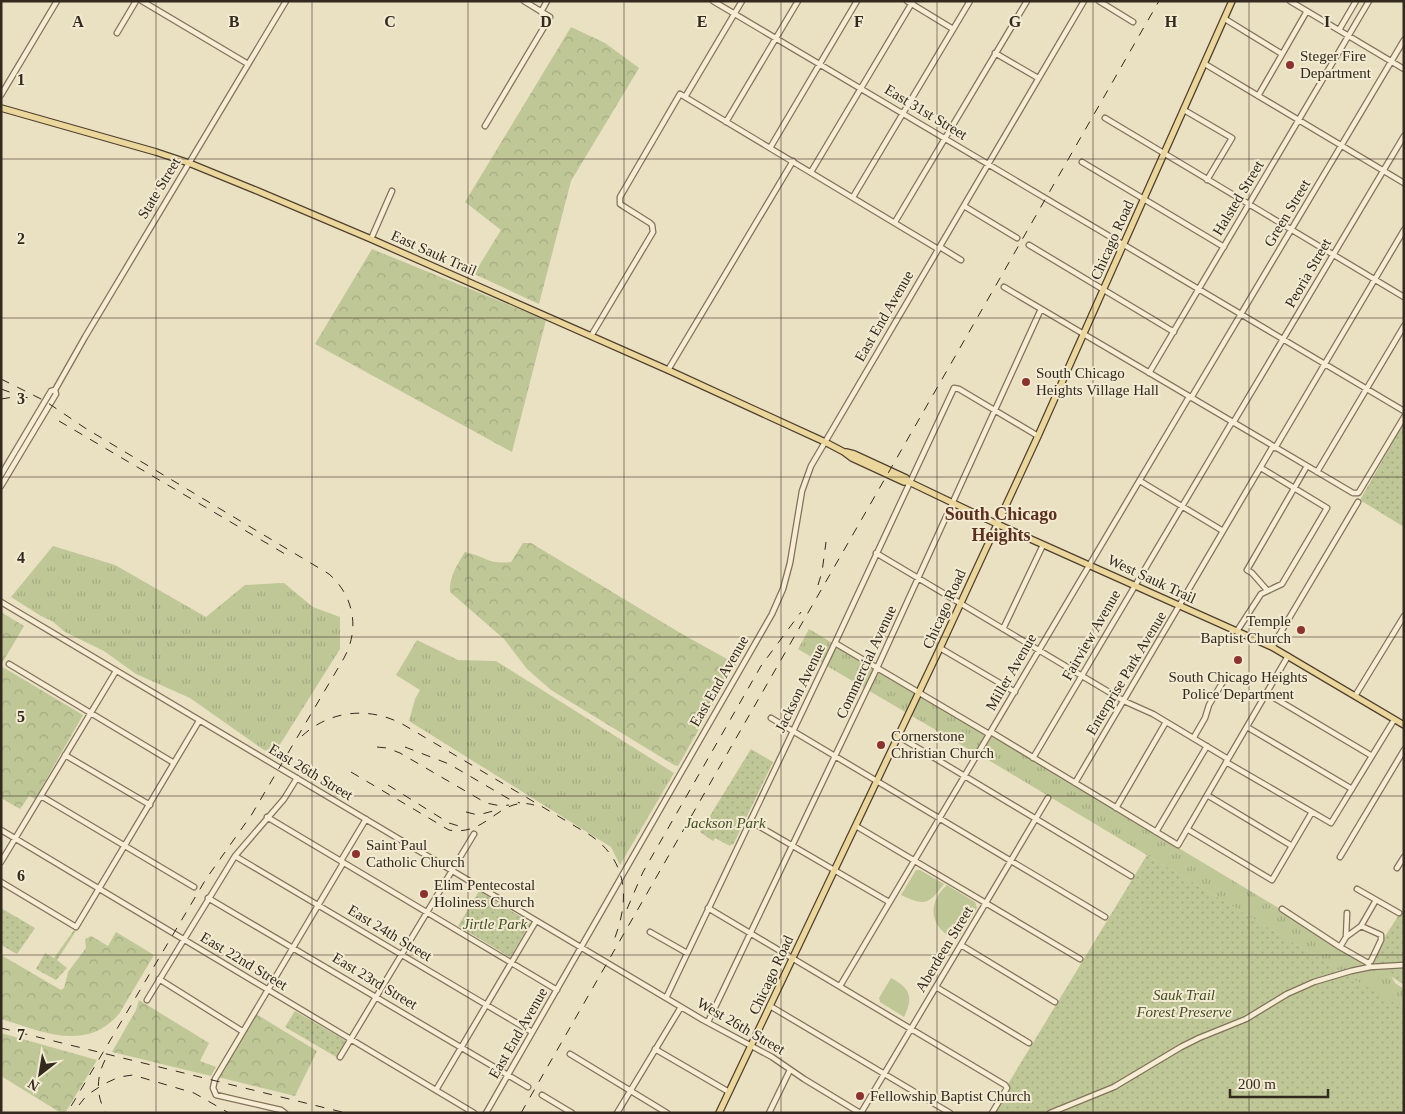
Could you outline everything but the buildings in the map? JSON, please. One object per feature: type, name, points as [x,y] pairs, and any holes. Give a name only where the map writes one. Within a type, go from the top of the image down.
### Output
[{"type":"main road","name":"Chicago Road","points":[[720,1113],[920,692],[1038,436],[1232,1]]},
{"type":"main road","name":"East Sauk Trail","points":[[1,108],[68,126],[189,163],[371,239],[668,370],[825,442],[852,458],[889,473]]},
{"type":"main road","name":"West Sauk Trail","points":[[889,473],[904,482],[909,482],[997,524],[1272,647],[1404,725]]},
{"type":"street","points":[[1,95],[57,1]]},
{"type":"street","points":[[117,33],[136,1]]},
{"type":"street","points":[[142,1],[248,64]]},
{"type":"street","name":"State Street","points":[[1,486],[56,394],[55,390],[286,1]]},
{"type":"street","points":[[485,126],[550,17],[524,1]]},
{"type":"street","points":[[541,12],[547,1]]},
{"type":"street","name":"East 31st Street","points":[[713,1],[1404,410]]},
{"type":"street","points":[[591,336],[653,232],[650,223],[620,204],[620,197],[742,1]]},
{"type":"street","points":[[726,122],[798,1]]},
{"type":"street","points":[[770,148],[857,1]]},
{"type":"street","points":[[853,197],[970,1]]},
{"type":"street","points":[[895,222],[1027,1]]},
{"type":"street","name":"East End Avenue","points":[[486,1113],[772,614],[783,589],[790,563],[802,491],[811,466],[1084,1]]},
{"type":"street","points":[[1099,1],[1133,22]]},
{"type":"street","points":[[1290,1],[1298,3],[1307,12],[1404,69]]},
{"type":"street","points":[[1339,30],[1356,1]]},
{"type":"street","name":"Halsted Street","points":[[1149,373],[1369,1]]},
{"type":"street","points":[[811,172],[911,2],[953,28]]},
{"type":"street","points":[[1258,96],[1307,12]]},
{"type":"street","points":[[1225,19],[1282,54]]},
{"type":"street","name":"Green Street","points":[[1190,397],[1404,40]]},
{"type":"street","points":[[995,54],[1038,78]]},
{"type":"street","points":[[1205,64],[1404,183]]},
{"type":"street","points":[[683,96],[961,260]]},
{"type":"street","points":[[1184,110],[1232,138],[1207,180]]},
{"type":"street","points":[[1105,118],[1404,297]]},
{"type":"street","name":"Peoria Street","points":[[1232,422],[1404,136]]},
{"type":"street","points":[[668,370],[793,161]]},
{"type":"street","points":[[1082,162],[1224,247]]},
{"type":"street","points":[[371,239],[392,191]]},
{"type":"street","points":[[964,206],[1017,238]]},
{"type":"street","name":"Enterprise Park Avenue","points":[[1075,783],[1260,468],[1325,364],[1404,230]]},
{"type":"street","points":[[1029,245],[1174,332]]},
{"type":"street","points":[[1004,287],[1353,493],[1358,493],[1404,417]]},
{"type":"street","name":"Commercial Avenue","points":[[708,1022],[877,668],[1041,309]]},
{"type":"street","points":[[1317,472],[1404,326]]},
{"type":"street","name":"Jackson Avenue","points":[[666,998],[836,643],[954,388],[959,389],[996,411]]},
{"type":"street","name":"State Street","points":[[1,475],[51,391],[55,390]]},
{"type":"street","name":"Miller Avenue","points":[[840,986],[1190,397]]},
{"type":"street","points":[[996,411],[1038,436]]},
{"type":"street","name":"Fairview Avenue","points":[[1033,758],[1232,422]]},
{"type":"street","points":[[1267,590],[1247,570],[1307,466]]},
{"type":"street","points":[[1237,632],[1256,601],[1267,590],[1282,584],[1327,508],[1260,468]]},
{"type":"street","points":[[1140,481],[1223,531]]},
{"type":"street","points":[[1272,647],[1358,502]]},
{"type":"street","points":[[1003,629],[1043,544]]},
{"type":"street","points":[[876,553],[1124,701],[1154,714],[1330,823],[1394,720]]},
{"type":"street","name":"East 26th Street","points":[[1,602],[608,964]]},
{"type":"street","points":[[1355,696],[1404,616]]},
{"type":"street","points":[[836,643],[1178,845],[1288,656]]},
{"type":"street","points":[[940,648],[1015,692]]},
{"type":"street","points":[[9,664],[174,763]]},
{"type":"street","points":[[1,862],[116,671]]},
{"type":"street","points":[[1194,738],[1205,718],[1209,704],[1227,675]]},
{"type":"street","points":[[1266,694],[1372,756]]},
{"type":"street","points":[[771,718],[1105,917]]},
{"type":"street","points":[[1,882],[76,927],[199,721]]},
{"type":"street","points":[[1116,808],[1166,722]]},
{"type":"street","points":[[1247,727],[1352,789]]},
{"type":"street","points":[[898,736],[1131,876]]},
{"type":"street","points":[[1156,832],[1207,746]]},
{"type":"street","points":[[1340,857],[1404,750]]},
{"type":"street","points":[[65,755],[150,805]]},
{"type":"street","points":[[147,1000],[235,856],[284,799],[297,778]]},
{"type":"street","points":[[1207,795],[1292,846]]},
{"type":"street","points":[[40,796],[194,887]]},
{"type":"street","name":"Aberdeen Street","points":[[860,1113],[1048,798]]},
{"type":"street","points":[[1187,829],[1272,880],[1312,812]]},
{"type":"street","points":[[267,817],[557,990]]},
{"type":"street","points":[[285,1113],[280,1110],[214,1093],[213,1088],[216,1077],[342,865],[342,859],[366,819]]},
{"type":"street","points":[[750,821],[889,902]]},
{"type":"street","points":[[856,826],[1080,960]]},
{"type":"street","name":"East 22nd Street","points":[[1,830],[474,1113]]},
{"type":"street","points":[[340,1057],[474,834]]},
{"type":"street","name":"East 24th Street","points":[[235,856],[532,1032]]},
{"type":"street","points":[[1397,868],[1404,857]]},
{"type":"street","points":[[1357,889],[1399,913]]},
{"type":"street","name":"East 23rd Street","points":[[208,898],[293,946],[528,1087]]},
{"type":"street","points":[[1340,947],[1346,938],[1361,926],[1376,900]]},
{"type":"street","points":[[708,908],[1003,1084],[1006,1088],[992,1113]]},
{"type":"street","points":[[1282,909],[1369,965]]},
{"type":"street","points":[[1346,938],[1347,913]]},
{"type":"street","points":[[436,1090],[536,921]]},
{"type":"street","points":[[1361,926],[1381,935],[1381,940],[1369,965]]},
{"type":"street","points":[[650,932],[687,953]]},
{"type":"street","points":[[961,945],[1056,1002]]},
{"type":"street","name":"West 26th Street","points":[[608,964],[772,1057],[860,1113]]},
{"type":"street","points":[[1050,1113],[1114,1087],[1181,1047],[1246,1019],[1287,994],[1314,982],[1369,965],[1404,965]]},
{"type":"street","points":[[159,979],[242,1031]]},
{"type":"street","points":[[936,987],[1029,1043]]},
{"type":"street","points":[[770,1006],[950,1113]]},
{"type":"street","points":[[617,1113],[681,1007]]},
{"type":"street","points":[[655,1049],[729,1092]]},
{"type":"street","points":[[570,1054],[667,1113]]},
{"type":"street","points":[[769,1113],[790,1070]]},
{"type":"street","points":[[542,1095],[572,1113]]},
{"type":"green space","points":[[571,27],[605,43],[639,68],[571,181],[539,304],[474,274],[501,230],[465,202]]},
{"type":"green space","points":[[372,249],[546,320],[512,452],[315,344]]},
{"type":"green space","points":[[1404,423],[1404,527],[1360,500]]},
{"type":"green space","points":[[523,543],[531,543],[682,634],[736,664],[678,766],[551,690],[527,669],[504,639],[450,592],[452,576],[465,552],[492,561],[511,562]]},
{"type":"green space","points":[[53,546],[115,565],[206,617],[245,585],[284,583],[313,607],[340,617],[340,649],[274,754],[264,750],[190,698],[136,674],[104,651],[65,632],[52,621],[11,597]]},
{"type":"green space","points":[[1,612],[24,626],[1,665]]},
{"type":"green space","points":[[809,629],[987,735],[975,753],[798,649]]},
{"type":"green space","points":[[417,640],[458,660],[496,661],[674,773],[620,865],[611,847],[409,721],[415,699],[420,690],[396,675]]},
{"type":"green space","points":[[1,666],[83,715],[35,799],[29,796],[20,809],[1,798]]},
{"type":"green space","points":[[992,736],[1277,907],[1354,957],[1363,966],[1340,971],[980,755]]},
{"type":"green space","name":"Jackson Park","points":[[751,749],[773,762],[733,845],[730,846],[715,838],[713,841],[700,832]]},
{"type":"green space","name":"Sauk Trail Forest Preserve","points":[[1147,855],[1404,1009],[1404,1113],[995,1113],[1008,1091],[1008,1084]]},
{"type":"green space","points":[[916,870],[920,870],[944,884],[930,900],[921,902],[901,895]]},
{"type":"green space","points":[[947,885],[975,902],[977,908],[957,940],[941,930],[934,916],[936,900],[940,892]]},
{"type":"green space","name":"Jirtle Park","points":[[479,891],[531,923],[510,957],[458,926]]},
{"type":"green space","points":[[1404,907],[1404,985],[1371,963],[1382,941]]},
{"type":"green space","points":[[1,908],[35,928],[17,954],[1,945]]},
{"type":"green space","points":[[74,930],[76,931],[57,960],[67,968],[56,980],[36,969],[45,953],[54,958]]},
{"type":"green space","points":[[116,932],[154,955],[119,1014],[106,1026],[92,1033],[78,1036],[63,1036],[1,1019],[1,955],[61,990],[64,988],[68,972],[86,948],[85,939],[91,936],[108,946]]},
{"type":"green space","points":[[1387,968],[1395,983],[1404,989],[1404,1046],[1345,974]]},
{"type":"green space","points":[[891,978],[906,989],[908,994],[909,1004],[904,1017],[880,1002],[879,998]]},
{"type":"green space","points":[[139,1000],[209,1043],[200,1061],[216,1067],[211,1076],[112,1052],[136,1010]]},
{"type":"green space","points":[[295,1011],[348,1042],[338,1058],[285,1027]]},
{"type":"green space","points":[[256,1014],[317,1051],[295,1096],[218,1077]]},
{"type":"green space","points":[[1,1033],[97,1060],[65,1113],[61,1113],[1,1076]]},
{"type":"railway","points":[[521,1113],[1159,1]]},
{"type":"railway","points":[[1,379],[45,401],[85,428],[329,574],[344,592],[352,613],[353,624],[352,636],[344,658],[252,814],[206,879],[67,1113]]},
{"type":"railway","points":[[1,389],[18,395]]},
{"type":"railway","points":[[1,399],[20,396],[33,399]]},
{"type":"railway","points":[[59,421],[285,554]]},
{"type":"railway","points":[[818,585],[822,572],[826,542]]},
{"type":"railway","points":[[627,909],[643,872],[761,666],[801,612]]},
{"type":"railway","points":[[302,736],[313,727],[338,716],[364,713],[391,719],[590,835],[603,845],[612,857],[619,869],[622,882],[622,910],[614,940]]},
{"type":"railway","points":[[377,747],[387,748],[400,753],[486,803],[501,806],[509,805]]},
{"type":"railway","points":[[405,747],[449,764],[509,799],[520,803]]},
{"type":"railway","points":[[351,772],[449,830],[462,831],[474,828],[511,806],[522,803],[534,805]]},
{"type":"railway","points":[[388,785],[449,823],[462,827]]},
{"type":"railway","points":[[466,812],[478,815],[497,810]]},
{"type":"railway","points":[[1,1028],[346,1113]]},
{"type":"railway","points":[[105,1060],[100,1073],[98,1087],[100,1100],[106,1113]]},
{"type":"railway","points":[[79,1105],[87,1095],[104,1084],[119,1077],[133,1075],[194,1093],[229,1113]]},
{"type":"place","name":"Steger Fire Department","points":[[1290,65]]},
{"type":"place","name":"South Chicago Heights Village Hall","points":[[1026,382]]},
{"type":"place","name":"Temple Baptist Church","points":[[1301,630]]},
{"type":"place","name":"South Chicago Heights Police Department","points":[[1238,660]]},
{"type":"place","name":"Cornerstone Christian Church","points":[[881,745]]},
{"type":"place","name":"Saint Paul Catholic Church","points":[[356,854]]},
{"type":"place","name":"Elim Pentecostal Holiness Church","points":[[424,894]]},
{"type":"place","name":"Fellowship Baptist Church","points":[[860,1096]]},
{"type":"district","name":"South Chicago Heights","points":[[1001,524]]}]
